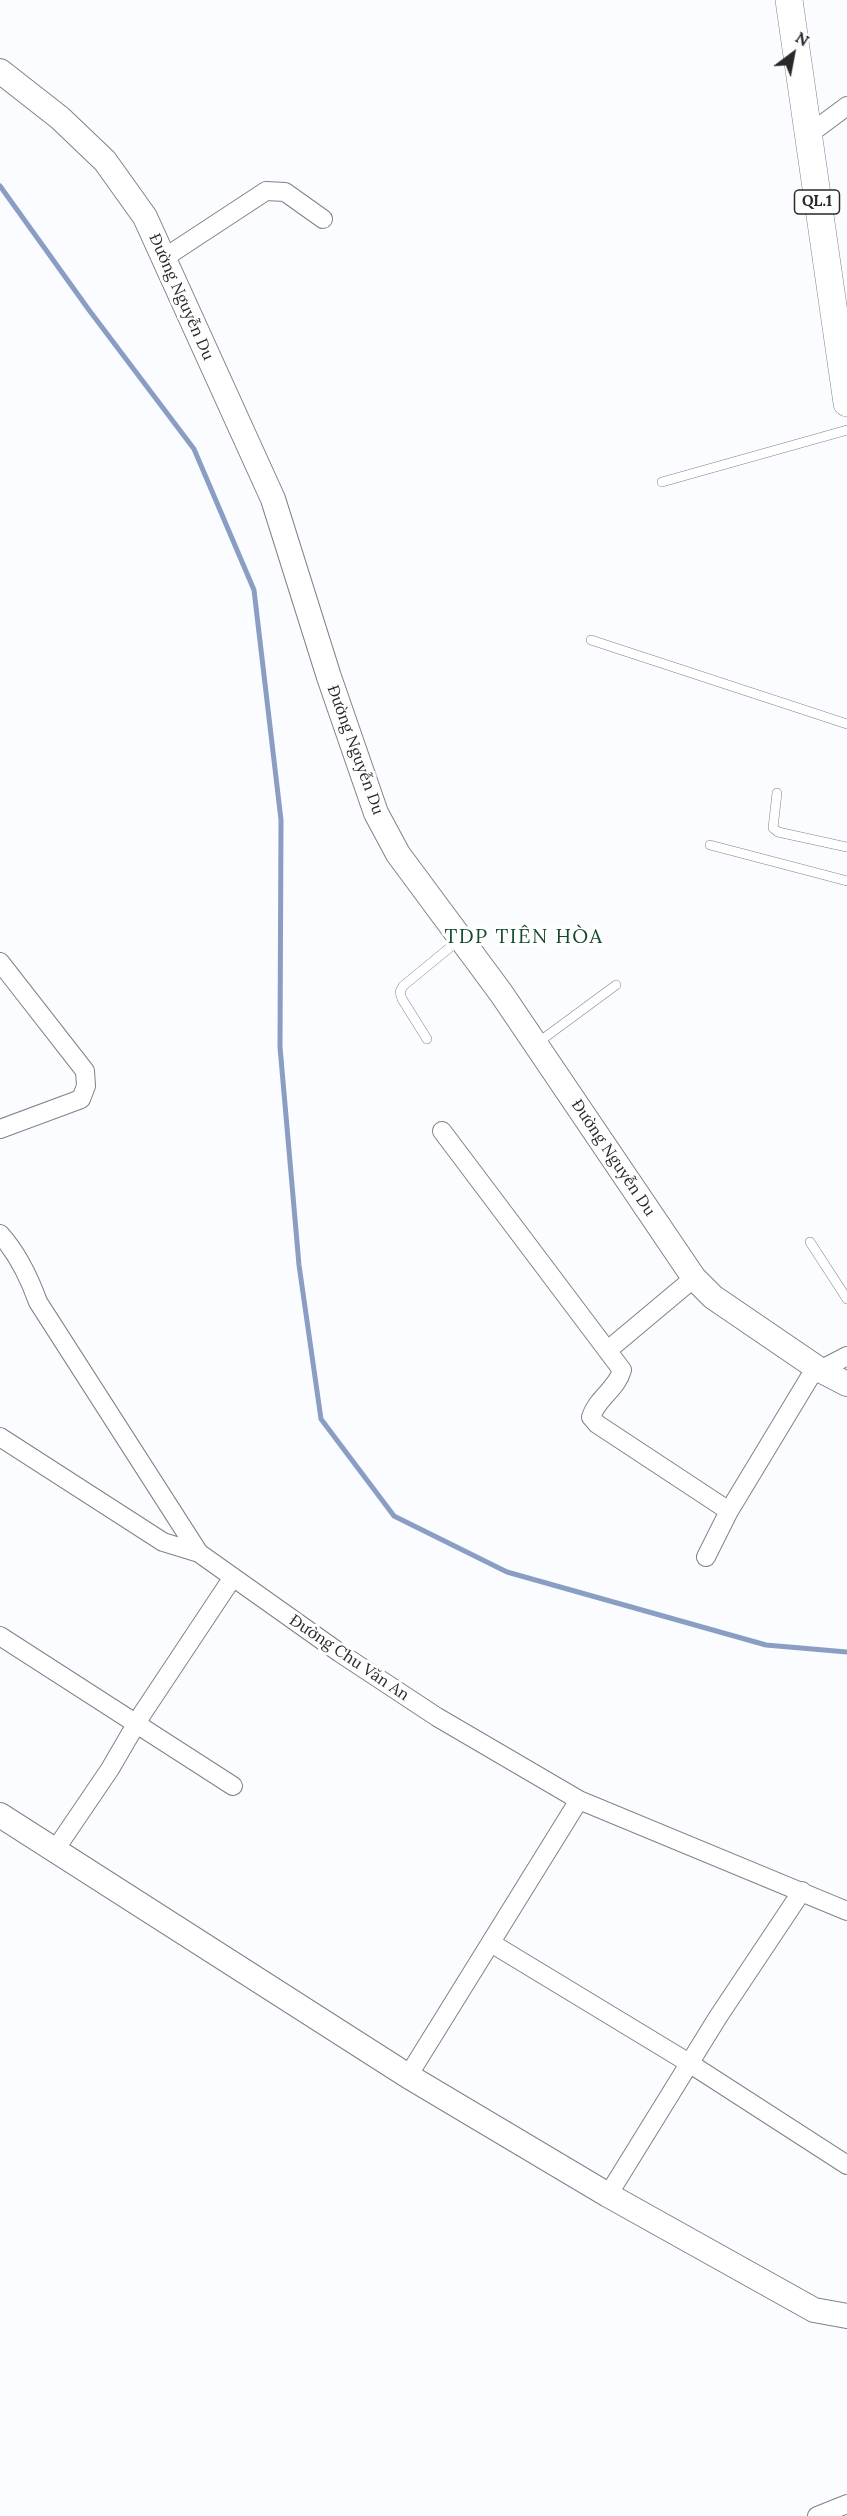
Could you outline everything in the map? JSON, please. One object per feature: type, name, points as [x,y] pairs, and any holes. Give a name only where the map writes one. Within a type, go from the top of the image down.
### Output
[{"type":"main road","name":"QL.1","points":[[789,0],[808,135],[839,289],[847,403]]},
{"type":"street","name":"Đường Nguyễn Du","points":[[0,71],[60,118],[105,161],[145,217],[273,499],[329,677],[376,813],[398,854],[536,1044],[694,1278],[713,1297],[818,1369],[847,1384]]},
{"type":"street","points":[[808,135],[847,105]]},
{"type":"street","points":[[164,258],[266,191],[285,192],[322,219]]},
{"type":"street","points":[[0,962],[85,1071],[86,1086],[81,1099],[0,1129]]},
{"type":"street","points":[[442,1131],[622,1370],[619,1380],[594,1407],[591,1417],[597,1424],[729,1511]]},
{"type":"street","name":"Đường Chu Văn An","points":[[0,1234],[11,1246],[28,1273],[38,1302],[199,1553],[340,1653],[437,1717],[579,1800],[847,1911]]},
{"type":"street","points":[[608,1350],[694,1278]]},
{"type":"street","points":[[705,1557],[729,1511],[818,1369],[847,1356]]},
{"type":"street","points":[[0,1437],[164,1542],[199,1553]]},
{"type":"street","points":[[55,1850],[110,1769],[137,1723],[233,1577]]},
{"type":"street","points":[[0,1636],[233,1786]]},
{"type":"street","points":[[408,2076],[579,1800]]},
{"type":"street","points":[[0,1815],[408,2076],[608,2195],[814,2310],[847,2316]]},
{"type":"street","points":[[608,2195],[690,2063],[802,1891]]},
{"type":"street","points":[[491,1943],[690,2063],[847,2165]]},
{"type":"street","points":[[817,2516],[847,2504]]},
{"type":"lane","points":[[662,482],[847,430]]},
{"type":"lane","points":[[591,640],[847,724]]},
{"type":"lane","points":[[777,793],[773,828],[778,832],[847,847]]},
{"type":"lane","points":[[710,845],[847,881]]},
{"type":"lane","points":[[427,1039],[400,992],[403,986],[461,938]]},
{"type":"lane","points":[[536,1044],[616,985]]},
{"type":"lane","points":[[810,1242],[847,1299]]},
{"type":"waterway","points":[[0,186],[89,310],[194,449],[254,590],[281,820],[280,1047],[299,1265],[321,1419],[394,1516],[507,1572],[766,1645],[847,1652]]},
{"type":"district","name":"TDP TIÊN HÒA","points":[[524,937]]}]
